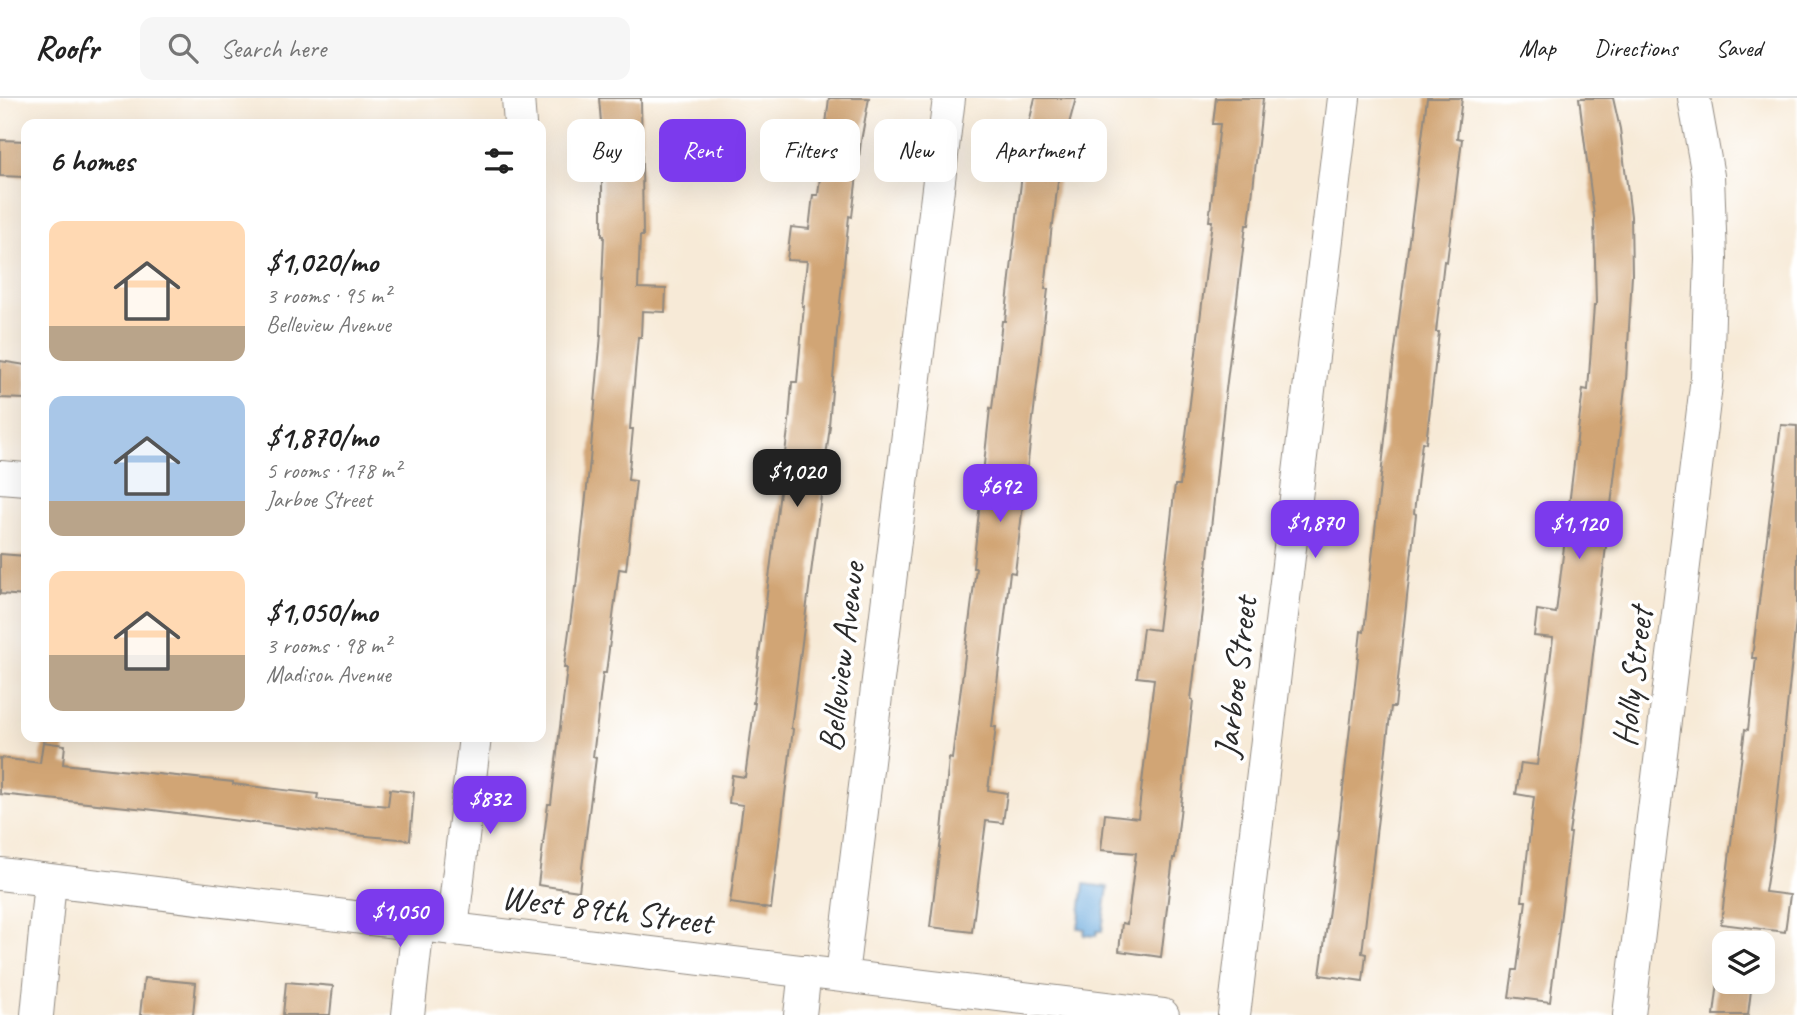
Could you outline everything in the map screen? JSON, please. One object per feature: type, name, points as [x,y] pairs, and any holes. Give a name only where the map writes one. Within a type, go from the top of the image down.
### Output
[{"type":"street","points":[[518,98],[520,119]]},
{"type":"street","name":"Belleview Avenue","points":[[842,975],[949,98]]},
{"type":"street","name":"Jarboe Street","points":[[1234,1015],[1344,98]]},
{"type":"street","name":"Holly Street","points":[[1629,1015],[1707,377],[1710,258],[1708,177],[1694,98]]},
{"type":"street","points":[[0,477],[21,479]]},
{"type":"street","points":[[453,929],[474,742]]},
{"type":"street","name":"West 89th Street","points":[[0,874],[1163,1015]]},
{"type":"street","points":[[37,1015],[50,880]]},
{"type":"street","points":[[408,1015],[418,925]]},
{"type":"street","points":[[800,1015],[805,971]]},
{"type":"water","points":[[1084,884],[1108,887],[1102,931],[1097,931],[1096,936],[1084,935],[1085,929],[1078,928]]},
{"type":"building","points":[[599,98],[641,98],[641,119],[601,119]]},
{"type":"building","points":[[829,98],[869,98],[860,149],[860,119],[827,119]]},
{"type":"building","points":[[1035,98],[1076,98],[1070,119],[1030,119]]},
{"type":"building","points":[[1216,98],[1263,98],[1223,414],[1175,858],[1161,957],[1119,951],[1122,923],[1127,924],[1136,853],[1101,850],[1105,814],[1138,818],[1154,679],[1137,677],[1143,628],[1158,630],[1175,485],[1180,485],[1212,221],[1209,221],[1220,124],[1213,124]]},
{"type":"building","points":[[1427,98],[1462,98],[1457,138],[1462,139],[1447,262],[1444,261],[1426,443],[1422,442],[1395,707],[1391,707],[1362,953],[1366,954],[1363,981],[1320,975],[1361,631],[1364,632],[1393,366]]},
{"type":"building","points":[[1579,98],[1613,98],[1620,129],[1631,216],[1632,275],[1626,380],[1550,1002],[1509,997],[1513,970],[1517,970],[1526,901],[1522,901],[1534,797],[1516,794],[1521,763],[1537,765],[1553,638],[1534,636],[1537,610],[1556,613],[1583,389],[1588,390],[1596,305],[1594,216]]},
{"type":"building","points":[[0,140],[21,141],[21,177],[0,176]]},
{"type":"building","points":[[602,182],[642,182],[643,236],[640,236],[638,288],[666,289],[665,312],[642,311],[641,337],[638,337],[628,480],[636,481],[626,570],[619,569],[606,673],[603,673],[593,757],[596,758],[579,891],[538,885],[548,804],[551,804],[567,668],[564,668],[590,460],[601,335]]},
{"type":"building","points":[[819,182],[856,182],[852,217],[849,216],[830,426],[771,909],[730,903],[743,805],[729,803],[732,775],[745,777],[792,382],[797,382],[807,261],[787,260],[791,227],[809,229],[813,195],[818,195]]},
{"type":"building","points":[[1021,182],[1058,182],[1015,573],[1010,572],[992,727],[996,727],[988,790],[1007,793],[1003,823],[986,821],[972,932],[930,927],[949,758],[952,759],[976,568],[973,568],[990,408],[992,409],[1002,321],[1005,321]]},
{"type":"building","points":[[0,361],[21,364],[21,399],[0,398]]},
{"type":"building","points":[[1781,425],[1797,426],[1797,611],[1773,842],[1765,892],[1790,895],[1785,932],[1721,924],[1745,729],[1748,730],[1756,658],[1752,658]]},
{"type":"building","points":[[0,554],[21,556],[21,596],[0,594]]},
{"type":"building","points":[[43,742],[65,745],[63,764],[233,782],[318,794],[317,799],[388,806],[390,789],[414,792],[410,840],[0,794],[0,758],[40,763]]},
{"type":"building","points":[[144,978],[196,983],[193,1015],[140,1015]]},
{"type":"building","points":[[286,982],[333,986],[330,1015],[283,1015]]},
{"type":"building","points":[[1717,994],[1751,994],[1748,1015],[1714,1015]]}]
